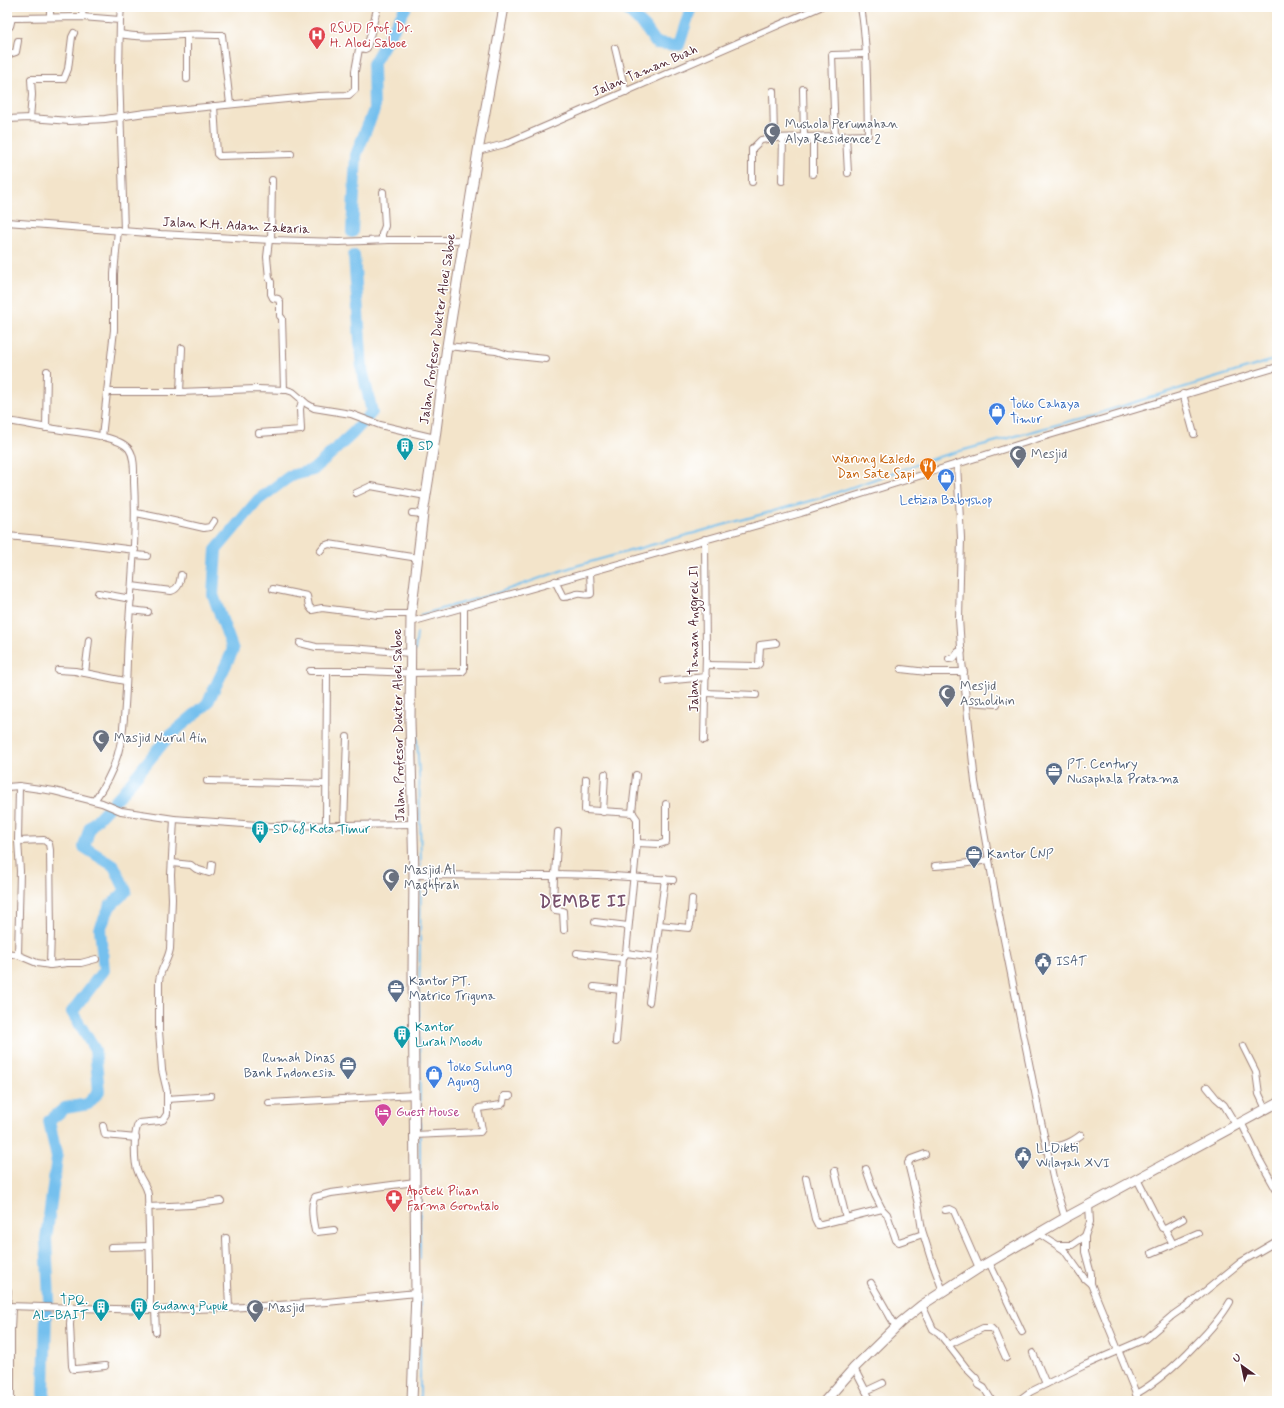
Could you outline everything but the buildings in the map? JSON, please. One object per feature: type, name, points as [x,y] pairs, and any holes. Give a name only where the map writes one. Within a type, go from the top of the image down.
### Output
[{"type":"street","points":[[50,7],[50,16]]},
{"type":"street","points":[[82,17],[83,7]]},
{"type":"street","points":[[102,437],[114,330],[114,281],[121,230],[121,7]]},
{"type":"street","name":"Jalan Profesor Dokter Aloei Saboe","points":[[412,1401],[416,1293],[416,1182],[414,1136],[415,1095],[413,973],[414,824],[410,735],[411,618],[423,514],[464,240],[478,151],[504,7]]},
{"type":"street","name":"Jalan Taman Buah","points":[[478,151],[505,144],[820,7]]},
{"type":"street","points":[[752,182],[752,149],[761,140],[774,138],[813,138],[868,135],[866,54],[861,7]]},
{"type":"street","points":[[7,119],[30,118],[70,121],[98,120],[145,113],[230,104],[318,96],[349,95],[355,90],[355,71],[358,49],[367,48],[377,9]]},
{"type":"street","points":[[10,26],[12,18],[50,16],[120,20]]},
{"type":"street","points":[[30,118],[32,96],[31,79],[64,79],[68,69],[72,37],[74,33]]},
{"type":"street","points":[[120,34],[128,36],[222,35],[230,104]]},
{"type":"street","points":[[187,35],[187,78]]},
{"type":"street","points":[[7,54],[16,52],[18,41]]},
{"type":"street","points":[[615,48],[626,92]]},
{"type":"street","points":[[835,137],[832,55],[866,54]]},
{"type":"street","points":[[803,89],[804,138]]},
{"type":"street","points":[[773,92],[774,138]]},
{"type":"street","points":[[214,106],[217,154],[219,156],[290,154]]},
{"type":"street","points":[[846,136],[848,173]]},
{"type":"street","points":[[782,181],[783,138]]},
{"type":"street","points":[[813,138],[814,174]]},
{"type":"street","points":[[272,180],[270,240],[267,257],[268,278],[272,282],[271,294],[273,298],[278,299],[280,302],[284,390]]},
{"type":"street","points":[[382,240],[382,234],[385,226],[383,192]]},
{"type":"street","name":"Jalan K.H. Adam Zakaria","points":[[7,222],[270,240],[339,242],[382,240],[464,240]]},
{"type":"street","points":[[448,346],[496,351],[508,355],[546,359]]},
{"type":"street","points":[[180,392],[182,348]]},
{"type":"street","points":[[273,589],[308,596],[310,610],[322,608],[378,615],[388,614],[411,618],[464,607],[801,513],[1183,394],[1277,367]]},
{"type":"street","points":[[46,428],[47,372]]},
{"type":"street","points":[[108,392],[180,392],[256,389],[284,390],[293,392],[314,408],[351,414],[380,425],[435,438]]},
{"type":"street","points":[[1183,394],[1194,434]]},
{"type":"street","points":[[259,433],[301,430],[300,409],[302,400]]},
{"type":"street","points":[[7,421],[102,437],[125,445],[130,450],[133,460],[136,513],[135,553],[121,741],[104,787],[94,801]]},
{"type":"street","points":[[956,464],[961,521],[959,619],[975,782],[1024,1041],[1054,1182],[1065,1218]]},
{"type":"street","points":[[356,493],[371,486],[426,496]]},
{"type":"street","points":[[136,513],[156,516],[204,528],[210,527],[214,521]]},
{"type":"street","points":[[412,513],[423,514]]},
{"type":"street","points":[[7,536],[62,541],[147,556]]},
{"type":"street","name":"Jalan Taman Anggrek II","points":[[704,539],[706,665],[704,740]]},
{"type":"street","points":[[320,551],[324,546],[329,544],[418,558]]},
{"type":"street","points":[[555,582],[563,597],[570,597],[578,594],[591,594],[590,572]]},
{"type":"street","points":[[132,586],[171,591],[175,590],[177,587],[181,575]]},
{"type":"street","points":[[98,593],[131,599]]},
{"type":"street","points":[[310,672],[365,671],[411,674],[462,672],[464,670],[464,607]]},
{"type":"street","points":[[130,610],[148,612]]},
{"type":"street","points":[[85,673],[89,640]]},
{"type":"street","points":[[300,643],[316,647],[352,648],[410,653]]},
{"type":"street","points":[[706,665],[757,666],[760,664],[760,645],[776,643]]},
{"type":"street","points":[[949,659],[955,658],[958,652],[962,651]]},
{"type":"street","points":[[901,669],[927,672],[964,672]]},
{"type":"street","points":[[58,670],[85,673],[125,681]]},
{"type":"street","points":[[326,825],[327,671]]},
{"type":"street","points":[[664,680],[706,677]]},
{"type":"street","points":[[706,693],[756,695]]},
{"type":"street","points":[[967,702],[997,704]]},
{"type":"street","points":[[344,825],[347,737]]},
{"type":"street","points":[[603,812],[605,774]]},
{"type":"street","points":[[632,813],[636,775]]},
{"type":"street","points":[[586,779],[585,810],[632,813],[637,819],[637,843],[634,877],[616,1028],[616,1042]]},
{"type":"street","points":[[207,781],[326,784]]},
{"type":"street","points":[[18,956],[20,871],[18,841],[19,786]]},
{"type":"street","points":[[7,787],[19,786],[54,791],[102,803],[120,810],[174,819],[270,826],[414,824]]},
{"type":"street","points":[[637,843],[660,844],[666,842],[666,804]]},
{"type":"street","points":[[156,1332],[149,1246],[148,1190],[137,1172],[136,1126],[139,1123],[160,1121],[166,1118],[167,1099],[162,1070],[158,990],[159,974],[169,957],[170,949],[174,819]]},
{"type":"street","points":[[558,832],[553,908],[554,910],[563,911],[564,930]]},
{"type":"street","points":[[18,841],[44,840],[49,844],[51,932],[50,965]]},
{"type":"street","points":[[935,866],[989,860]]},
{"type":"street","points":[[172,863],[191,865],[196,869],[209,873],[211,872],[212,864]]},
{"type":"street","points":[[414,875],[598,875],[673,880]]},
{"type":"street","points":[[649,1002],[665,879]]},
{"type":"street","points":[[659,925],[688,928],[690,925],[692,899]]},
{"type":"street","points":[[595,922],[628,926]]},
{"type":"street","points":[[7,953],[37,963],[50,965],[81,963],[96,959]]},
{"type":"street","points":[[577,953],[655,957]]},
{"type":"street","points":[[594,986],[621,990]]},
{"type":"street","points":[[1243,1046],[1256,1072],[1259,1094],[1266,1109]]},
{"type":"street","points":[[1208,1087],[1239,1123],[1277,1191]]},
{"type":"street","points":[[270,1103],[415,1095]]},
{"type":"street","points":[[167,1099],[211,1096]]},
{"type":"street","points":[[414,1136],[480,1132],[482,1128],[478,1110],[479,1108],[501,1105],[503,1103],[504,1096],[510,1096]]},
{"type":"street","points":[[825,1401],[854,1368],[896,1327],[922,1305],[943,1291],[1038,1233],[1277,1103]]},
{"type":"street","points":[[103,1126],[104,1133],[107,1136],[136,1138]]},
{"type":"street","points":[[1047,1148],[1066,1144],[1082,1135]]},
{"type":"street","points":[[925,1154],[911,1159],[908,1163],[931,1260],[943,1291]]},
{"type":"street","points":[[866,1169],[875,1195],[882,1209],[887,1214],[896,1240],[899,1242],[924,1234]]},
{"type":"street","points":[[835,1171],[846,1218]]},
{"type":"street","points":[[806,1178],[816,1224],[824,1224],[882,1209]]},
{"type":"street","points":[[1137,1179],[1158,1222],[1162,1228],[1165,1229],[1173,1244]]},
{"type":"street","points":[[334,1230],[315,1231],[312,1208],[314,1197],[331,1193],[416,1182]]},
{"type":"street","points":[[148,1207],[191,1205],[221,1201]]},
{"type":"street","points":[[1089,1205],[1090,1222],[1085,1236],[1085,1252],[1091,1274],[1091,1284],[1139,1401]]},
{"type":"street","points":[[945,1210],[950,1209],[954,1211],[979,1268]]},
{"type":"street","points":[[1165,1229],[1183,1219]]},
{"type":"street","points":[[1038,1233],[1064,1250],[1084,1278],[1091,1284]]},
{"type":"street","points":[[1152,1253],[1198,1233]]},
{"type":"street","points":[[1058,1245],[1072,1245],[1085,1236]]},
{"type":"street","points":[[226,1238],[230,1308]]},
{"type":"street","points":[[1018,1401],[1027,1398],[1046,1384],[1145,1339],[1173,1315],[1193,1301],[1241,1262],[1277,1241]]},
{"type":"street","points":[[111,1246],[149,1246]]},
{"type":"street","points":[[989,1262],[1022,1332]]},
{"type":"street","points":[[871,1283],[896,1327]]},
{"type":"street","points":[[8,1291],[11,1330],[11,1401]]},
{"type":"street","points":[[9,1307],[153,1309],[230,1308],[326,1302],[416,1293]]},
{"type":"street","points":[[1136,1394],[1151,1386],[1166,1374],[1223,1315],[1230,1302]]},
{"type":"street","points":[[922,1305],[933,1329],[939,1333],[976,1378],[979,1385],[984,1388],[992,1401]]},
{"type":"street","points":[[71,1307],[70,1325],[72,1366],[76,1369],[105,1366]]},
{"type":"street","points":[[948,1345],[983,1328],[991,1328],[994,1331],[1006,1358]]},
{"type":"street","points":[[1033,1354],[1046,1384]]},
{"type":"street","points":[[854,1368],[871,1401]]},
{"type":"street","points":[[866,1391],[883,1383]]},
{"type":"waterway","points":[[352,232],[356,155],[374,110],[373,64],[406,7]]},
{"type":"waterway","points":[[628,7],[628,11],[645,27],[656,43],[679,45],[691,7]]},
{"type":"waterway","points":[[49,1299],[46,1239],[57,1158],[49,1121],[65,1108],[88,1104],[99,1091],[95,1050],[72,1012],[104,970],[100,929],[110,906],[126,891],[114,866],[84,847],[90,827],[122,793],[168,737],[207,704],[233,650],[213,595],[216,550],[258,500],[290,476],[313,470],[352,434],[372,412],[362,369],[354,255]]},
{"type":"waterway","points":[[420,615],[497,593],[572,567],[824,497],[938,457],[1093,415],[1277,359]]},
{"type":"waterway","points":[[415,651],[417,633]]},
{"type":"waterway","points":[[415,708],[419,774],[421,866]]},
{"type":"waterway","points":[[420,1129],[419,1004],[421,878]]},
{"type":"waterway","points":[[420,1136],[420,1259]]},
{"type":"waterway","points":[[420,1297],[420,1401]]},
{"type":"waterway","points":[[46,1312],[44,1393],[46,1401]]},
{"type":"place","name":"RSUD Prof. Dr. H. Aloei Saboe","points":[[317,50]]},
{"type":"place","name":"Mushola Perumahan Alya Residence 2","points":[[772,146]]},
{"type":"place","name":"Toko Cahaya Timur","points":[[997,426]]},
{"type":"place","name":"SD","points":[[405,461]]},
{"type":"place","name":"Mesjid","points":[[1018,469]]},
{"type":"place","name":"Warung Kaledo Dan Sate Sapi","points":[[928,481]]},
{"type":"place","name":"Letizia Babyshop","points":[[946,492]]},
{"type":"place","name":"Mesjid Assholihin","points":[[947,708]]},
{"type":"place","name":"Masjid Nurul Ain","points":[[101,753]]},
{"type":"place","name":"PT. Century Nusaphala Pratama","points":[[1054,786]]},
{"type":"place","name":"SD 68 Kota Timur","points":[[260,844]]},
{"type":"place","name":"Kantor CNP","points":[[974,869]]},
{"type":"place","name":"Masjid Al Maghfirah","points":[[391,892]]},
{"type":"place","name":"ISAT","points":[[1043,976]]},
{"type":"place","name":"Kantor PT. Matrico Triguna","points":[[396,1003]]},
{"type":"place","name":"Kantor Lurah Moodu","points":[[402,1049]]},
{"type":"place","name":"Rumah Dinas Bank Indonesia","points":[[348,1080]]},
{"type":"place","name":"Toko Sulung Agung","points":[[434,1089]]},
{"type":"place","name":"Guest House","points":[[383,1127]]},
{"type":"place","name":"LLDikti Wilayah XVI","points":[[1023,1170]]},
{"type":"place","name":"Apotek Pinan Farma Gorontalo","points":[[394,1213]]},
{"type":"place","name":"Gudang Pupuk","points":[[139,1321]]},
{"type":"place","name":"TPQ. AL-BAIT","points":[[101,1322]]},
{"type":"place","name":"Masjid","points":[[255,1323]]},
{"type":"district","name":"DEMBE II","points":[[583,902]]}]
